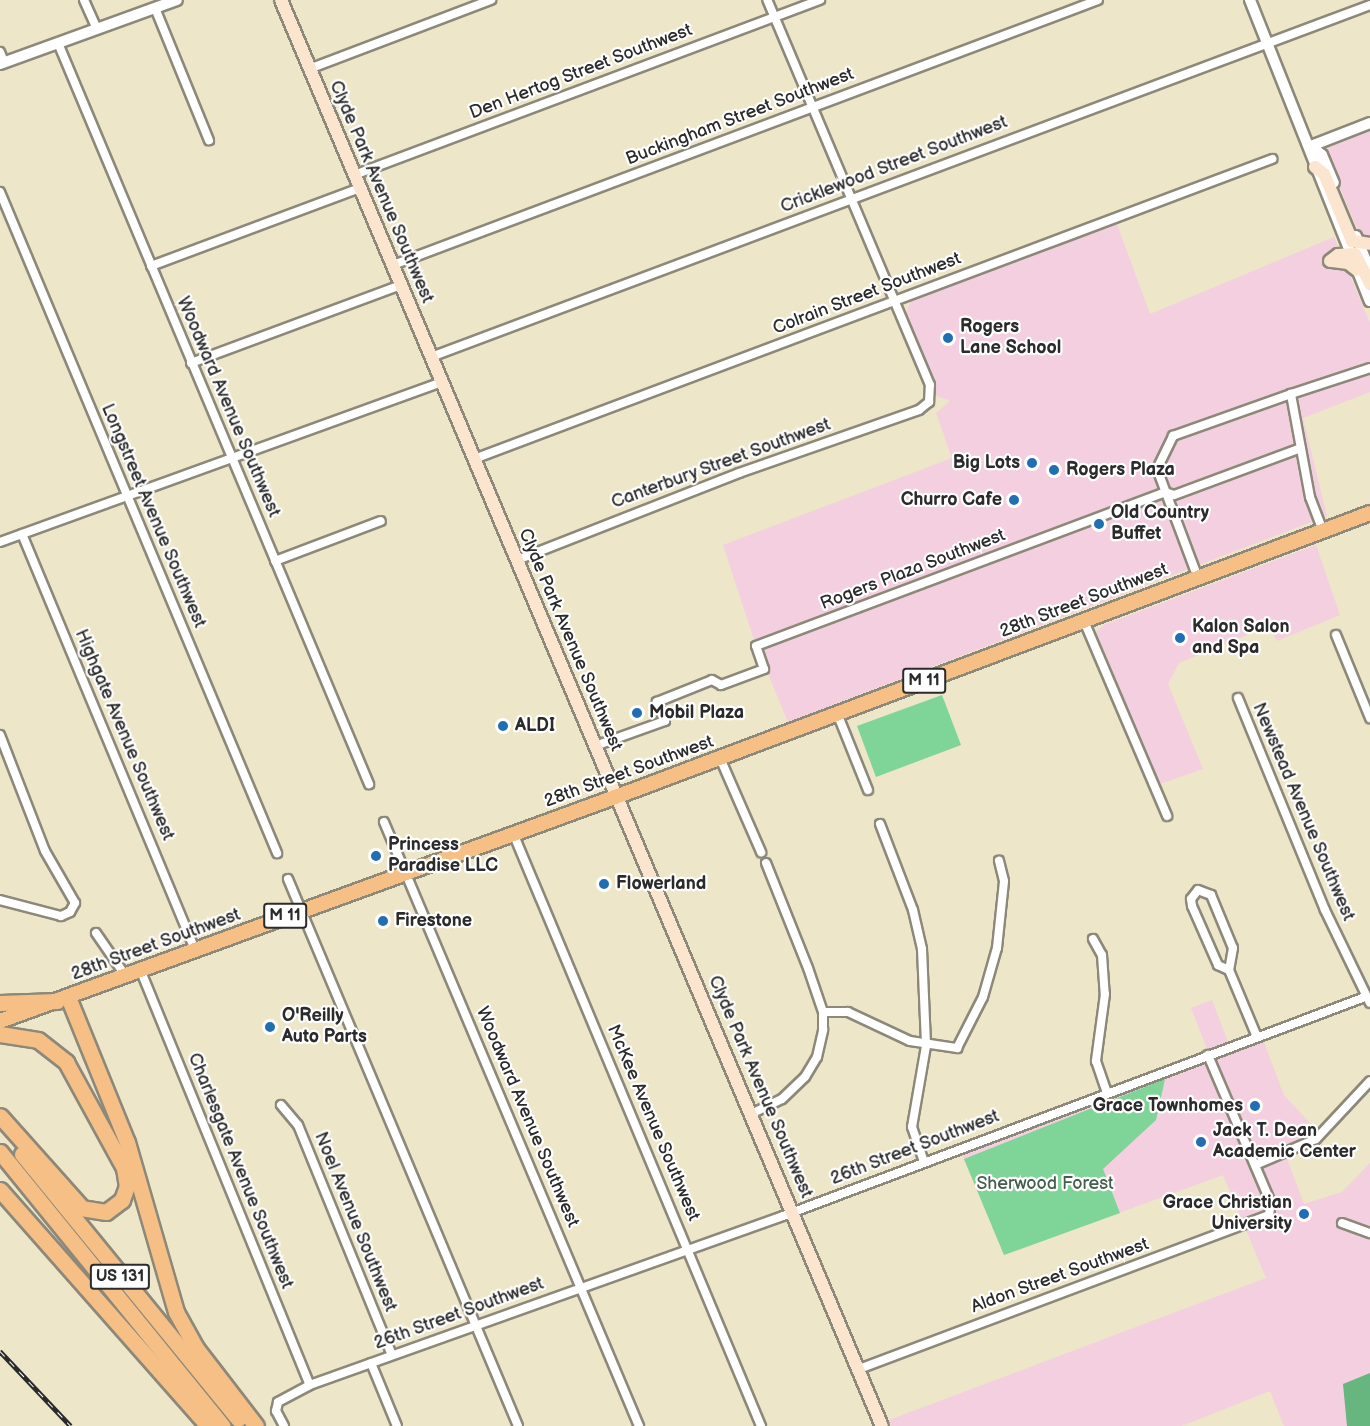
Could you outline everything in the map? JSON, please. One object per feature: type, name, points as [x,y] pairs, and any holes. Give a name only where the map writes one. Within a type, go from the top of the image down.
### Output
[{"type":"highway","points":[[0,1004],[62,999],[123,1132],[179,1319],[196,1348],[256,1426]]},
{"type":"highway","points":[[0,1034],[38,1040],[66,1062],[124,1168],[127,1186],[122,1200],[106,1212],[82,1208],[0,1116]]},
{"type":"highway","name":"US 131","points":[[0,1125],[244,1426]]},
{"type":"highway","name":"US 131","points":[[0,1152],[223,1426]]},
{"type":"highway","points":[[0,1190],[208,1426]]},
{"type":"main road","name":"Clyde Park Avenue Southwest","points":[[281,0],[882,1426]]},
{"type":"main road","points":[[1315,167],[1324,174],[1352,241],[1362,247],[1365,257]]},
{"type":"main road","points":[[1364,270],[1348,263],[1330,261],[1349,236],[1370,237]]},
{"type":"main road","points":[[1336,255],[1362,247]]},
{"type":"main road","points":[[1362,247],[1359,257],[1370,284]]},
{"type":"main road","name":"28th Street Southwest","points":[[0,1021],[720,758],[1370,513]]},
{"type":"street","points":[[84,0],[97,29]]},
{"type":"street","points":[[1,59],[58,43],[177,0]]},
{"type":"street","points":[[309,69],[491,0]]},
{"type":"street","points":[[767,0],[894,301]]},
{"type":"street","name":"Den Hertog Street Southwest","points":[[354,175],[820,0]]},
{"type":"street","name":"Buckingham Street Southwest","points":[[393,265],[1098,0]]},
{"type":"street","points":[[1250,0],[1311,146],[1315,167],[1349,236],[1362,247],[1370,301]]},
{"type":"street","name":"Cricklewood Street Southwest","points":[[431,357],[1370,5]]},
{"type":"street","points":[[155,8],[209,140]]},
{"type":"street","name":"Woodward Avenue Southwest","points":[[58,43],[369,784]]},
{"type":"street","points":[[1311,146],[1370,123]]},
{"type":"street","points":[[1311,146],[1322,155],[1349,236]]},
{"type":"street","name":"Colrain Street Southwest","points":[[474,459],[1272,159]]},
{"type":"street","points":[[151,266],[360,188]]},
{"type":"street","name":"Longstreet Avenue Southwest","points":[[0,192],[277,853]]},
{"type":"street","points":[[1364,270],[1365,257]]},
{"type":"street","points":[[191,363],[401,285]]},
{"type":"street","name":"Canterbury Street Southwest","points":[[517,560],[739,473],[919,410],[932,395],[894,301]]},
{"type":"street","points":[[1198,578],[1157,469],[1173,436],[1370,368]]},
{"type":"street","points":[[0,542],[442,382]]},
{"type":"street","points":[[1291,394],[1310,497],[1323,531]]},
{"type":"street","name":"Rogers Plaza Southwest","points":[[595,746],[664,721],[657,702],[712,680],[721,685],[764,669],[756,646],[1165,492],[1174,495],[1301,448]]},
{"type":"street","points":[[275,561],[381,521]]},
{"type":"street","name":"Highgate Avenue Southwest","points":[[22,534],[195,949]]},
{"type":"street","points":[[1084,621],[1167,816]]},
{"type":"street","points":[[1336,635],[1370,718]]},
{"type":"street","name":"Newstead Avenue Southwest","points":[[1238,698],[1368,1000]]},
{"type":"street","points":[[837,713],[868,790]]},
{"type":"street","points":[[0,735],[45,852],[71,893],[74,908],[61,916],[0,900]]},
{"type":"street","points":[[720,758],[761,852]]},
{"type":"street","name":"Woodward Avenue Southwest","points":[[384,822],[408,873],[639,1426]]},
{"type":"street","points":[[880,824],[913,910],[922,949],[927,1046],[912,1127],[924,1162]]},
{"type":"street","name":"McKee Avenue Southwest","points":[[513,833],[761,1426]]},
{"type":"street","points":[[823,1012],[858,1015],[896,1036],[927,1046],[957,1048],[983,996],[1000,934],[1004,881],[999,861]]},
{"type":"street","points":[[751,1114],[782,1099],[805,1077],[819,1047],[823,1012],[766,863]]},
{"type":"street","points":[[288,879],[518,1426]]},
{"type":"street","points":[[1229,970],[1218,965],[1192,906],[1191,900],[1198,890],[1211,895],[1233,948],[1229,970],[1257,1037]]},
{"type":"street","points":[[96,933],[125,975]]},
{"type":"street","points":[[1093,939],[1105,969],[1096,1061],[1107,1093]]},
{"type":"street","name":"Charlesgate Avenue Southwest","points":[[140,969],[310,1385]]},
{"type":"street","name":"26th Street Southwest","points":[[284,1426],[277,1405],[288,1394],[310,1385],[793,1212],[1257,1037],[1368,1000]]},
{"type":"street","points":[[1209,1055],[1255,1165],[1316,1139],[1370,1081]]},
{"type":"street","name":"Noel Avenue Southwest","points":[[281,1105],[298,1125],[392,1355]]},
{"type":"street","name":"Aldon Street Southwest","points":[[859,1369],[1272,1212],[1255,1165]]},
{"type":"street","points":[[1342,1223],[1370,1233]]},
{"type":"street","points":[[371,1363],[397,1426]]},
{"type":"shaded area","points":[[1370,131],[1370,259],[1325,152],[1329,147]]},
{"type":"shaded area","points":[[1117,224],[1150,314],[1334,237],[1370,323],[1370,392],[1303,418],[1327,516],[788,722],[754,640],[723,545],[952,458],[936,413],[950,401],[937,396],[905,315],[911,301]]},
{"type":"shaded area","points":[[1316,545],[1340,615],[1277,641],[1269,626],[1179,663],[1168,684],[1203,769],[1160,784],[1096,632],[1104,625]]},
{"type":"shaded area","name":"Grace Christian University","points":[[1212,1000],[1230,1047],[1261,1035],[1284,1095],[1321,1135],[1285,1153],[1304,1204],[1342,1192],[1370,1163],[1370,1426],[1284,1426],[1270,1391],[1182,1426],[891,1426],[889,1420],[1266,1278],[1223,1175],[1004,1255],[959,1148],[1209,1054],[1191,1008]]},
{"type":"green space","points":[[942,695],[961,745],[876,777],[857,726]]},
{"type":"green space","name":"Sherwood Forest","points":[[1165,1079],[1156,1120],[1103,1169],[1120,1213],[1004,1255],[964,1159]]},
{"type":"green space","points":[[1370,1373],[1370,1426],[1347,1426],[1343,1384]]},
{"type":"railway","points":[[0,1351],[71,1426]]},
{"type":"place","name":"Rogers Lane School","points":[[948,338]]},
{"type":"place","name":"Big Lots","points":[[1032,463]]},
{"type":"place","name":"Rogers Plaza","points":[[1054,470]]},
{"type":"place","name":"Churro Cafe","points":[[1014,500]]},
{"type":"place","name":"Old Country Buffet","points":[[1099,524]]},
{"type":"place","name":"Kalon Salon and Spa","points":[[1180,638]]},
{"type":"place","name":"Mobil Plaza","points":[[637,713]]},
{"type":"place","name":"ALDI","points":[[503,726]]},
{"type":"place","name":"Princess Paradise LLC","points":[[376,856]]},
{"type":"place","name":"Flowerland","points":[[604,884]]},
{"type":"place","name":"Firestone","points":[[383,921]]},
{"type":"place","name":"O'Reilly Auto Parts","points":[[270,1027]]},
{"type":"place","name":"Grace Townhomes","points":[[1255,1106]]},
{"type":"place","name":"Jack T. Dean Academic Center","points":[[1201,1142]]},
{"type":"place","name":"Grace Christian University","points":[[1304,1214]]}]
